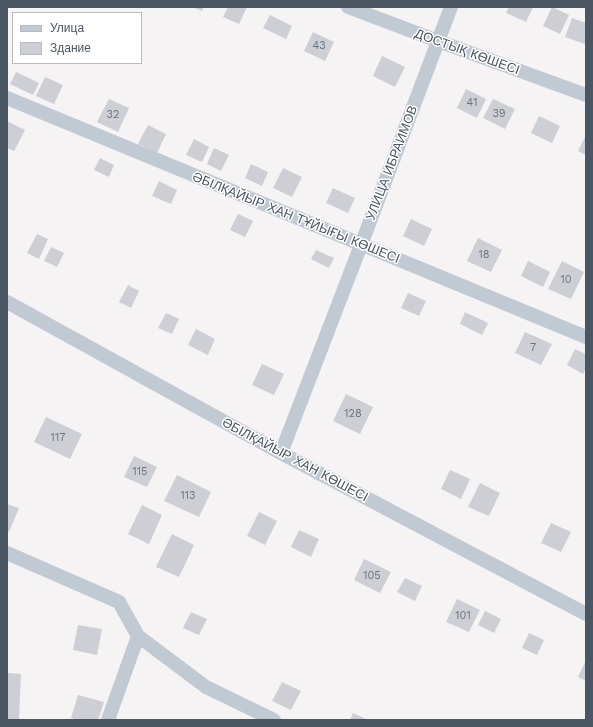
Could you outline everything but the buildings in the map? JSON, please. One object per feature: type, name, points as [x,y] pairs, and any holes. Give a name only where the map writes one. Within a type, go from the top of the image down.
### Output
[{"type":"street","name":"ДОСТЫҚ КӨШЕСІ","points":[[348,7],[438,42],[586,95]]},
{"type":"street","name":"УЛИЦА ИБРАИМОВ","points":[[281,453],[451,7]]},
{"type":"street","name":"ӘБІЛҚАЙЫР ХАН ТҰЙЫҒЫ КӨШЕСІ","points":[[7,98],[586,337]]},
{"type":"street","name":"ӘБІЛҚАЙЫР ХАН КӨШЕСІ","points":[[7,302],[281,453],[586,614]]},
{"type":"street","points":[[7,554],[119,602],[138,636],[206,687],[274,720]]},
{"type":"street","points":[[108,720],[138,636]]}]
